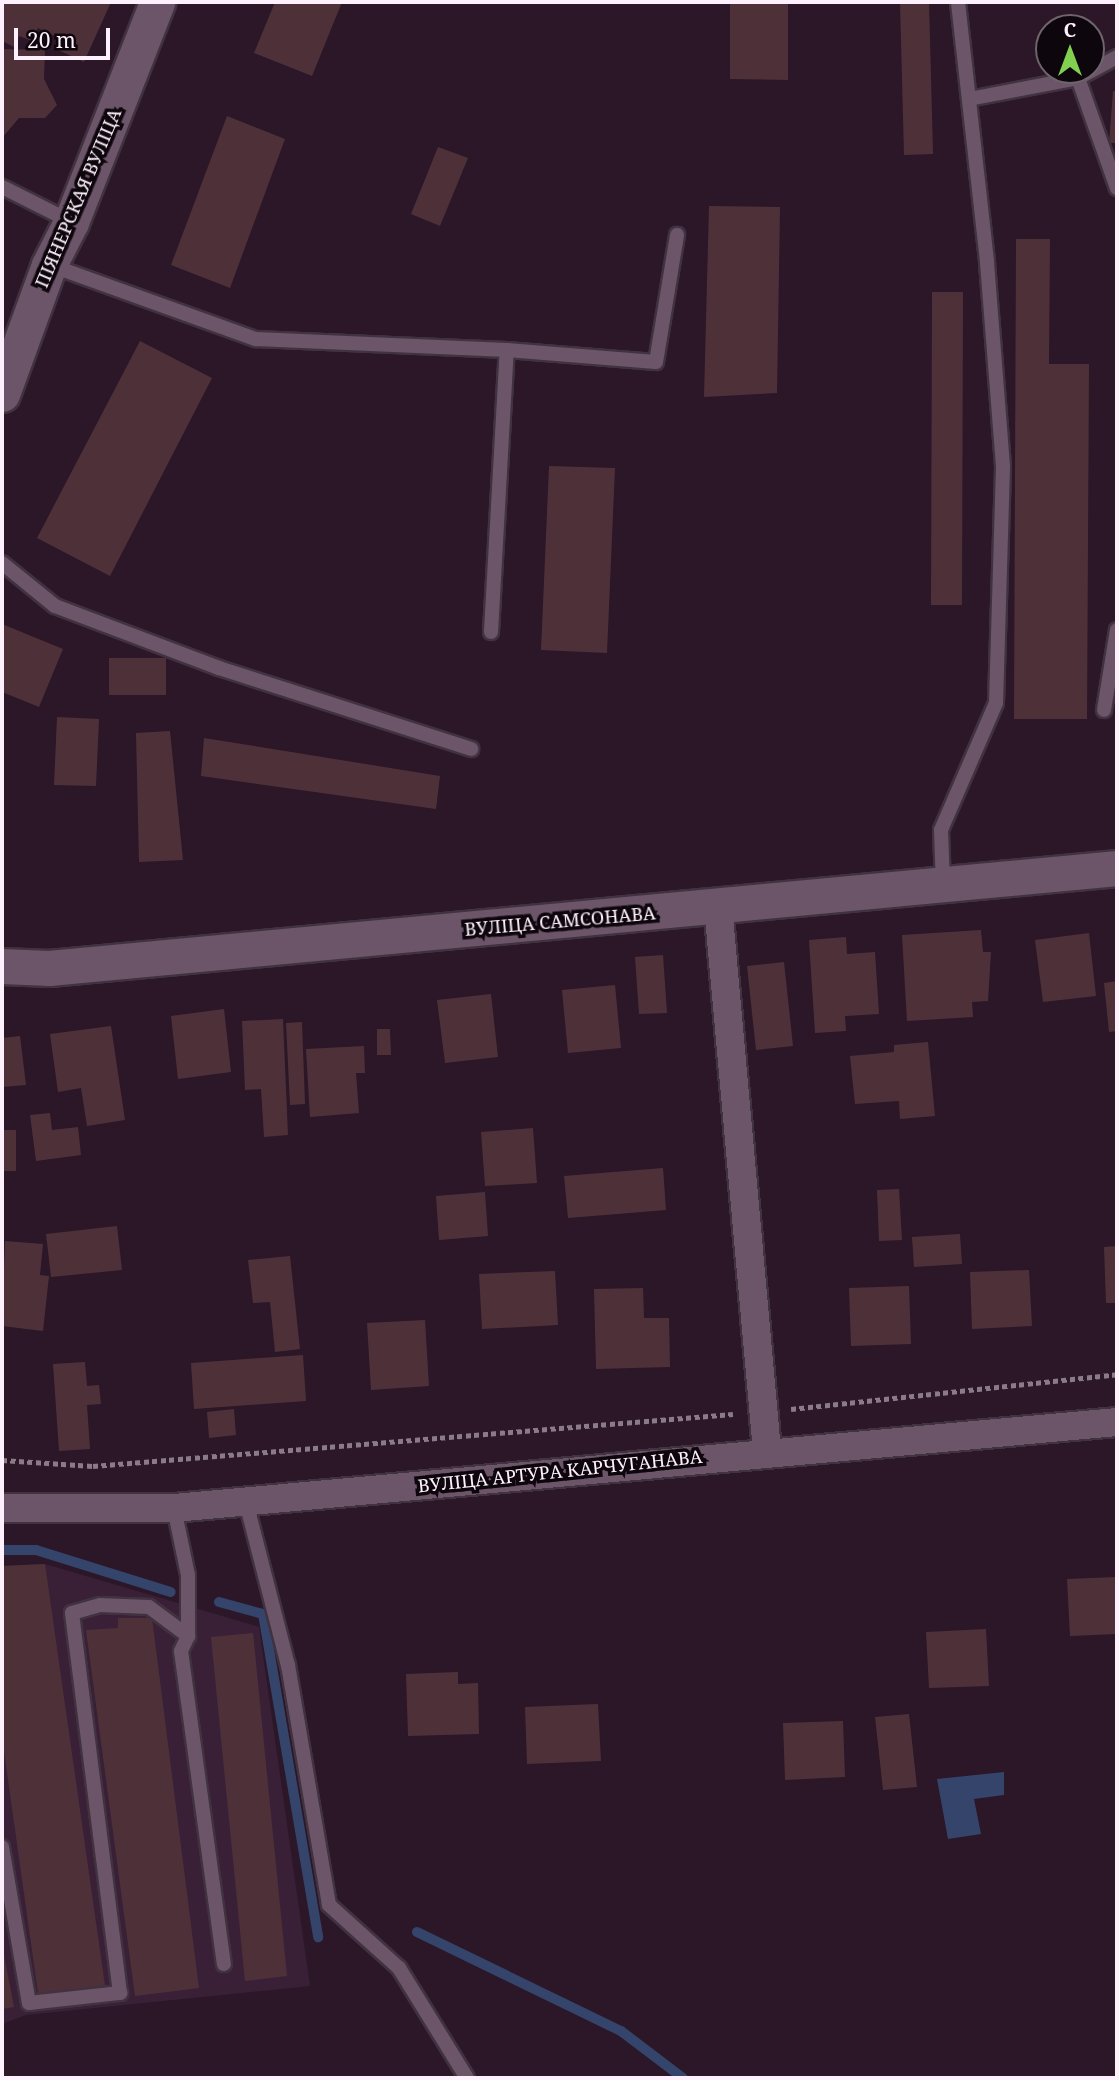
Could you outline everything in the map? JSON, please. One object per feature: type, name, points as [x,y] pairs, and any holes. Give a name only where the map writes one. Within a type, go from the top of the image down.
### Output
[{"type":"street","name":"ПІЯНЕРСКАЯ ВУЛІЦА","points":[[2,394],[49,265],[71,222],[157,2]]},
{"type":"street","name":"ВУЛІЦА САМСОНАВА","points":[[2,966],[49,968],[1117,868]]},
{"type":"street","points":[[718,906],[767,1451]]},
{"type":"street","name":"ВУЛІЦА АРТУРА КАРЧУГАНАВА","points":[[2,1508],[174,1508],[767,1451],[1117,1422]]},
{"type":"lane","points":[[943,885],[941,830],[996,703],[1003,466],[958,2]]},
{"type":"lane","points":[[969,99],[1047,84]]},
{"type":"lane","points":[[1080,84],[1117,187]]},
{"type":"lane","points":[[2,187],[71,222]]},
{"type":"lane","points":[[49,265],[256,339],[507,350],[656,362],[677,235]]},
{"type":"lane","points":[[491,632],[507,350]]},
{"type":"lane","points":[[2,563],[55,606],[219,668],[471,749]]},
{"type":"lane","points":[[1104,710],[1117,630]]},
{"type":"lane","points":[[246,1502],[288,1665],[329,1905],[399,1968],[467,2078]]},
{"type":"lane","points":[[174,1508],[188,1575],[188,1636],[181,1651],[224,1964]]},
{"type":"lane","points":[[2,1847],[29,2003],[120,1993],[72,1613],[100,1605],[149,1607],[188,1636]]},
{"type":"path","points":[[2,1460],[93,1466],[764,1412],[1117,1374]]},
{"type":"shaded area","points":[[45,1564],[259,1627],[310,1986],[26,2015],[2,2024],[2,1566]]},
{"type":"water","points":[[1004,1772],[1004,1795],[974,1799],[981,1834],[948,1839],[937,1779]]},
{"type":"building","points":[[2,2],[111,2],[84,62],[54,48],[59,38],[38,28],[32,41],[19,36],[14,47],[2,41]]},
{"type":"building","points":[[275,2],[342,2],[312,76],[254,53]]},
{"type":"building","points":[[730,2],[788,2],[788,80],[730,79]]},
{"type":"building","points":[[900,2],[929,2],[933,154],[904,155]]},
{"type":"building","points":[[2,49],[45,50],[44,79],[57,105],[45,118],[19,118],[2,138]]},
{"type":"building","points":[[1113,91],[1117,91],[1117,143],[1109,143]]},
{"type":"building","points":[[227,116],[285,139],[230,288],[171,265]]},
{"type":"building","points":[[438,147],[468,158],[440,226],[411,214]]},
{"type":"building","points":[[709,206],[780,207],[777,393],[704,397]]},
{"type":"building","points":[[1016,239],[1050,239],[1049,364],[1089,364],[1087,719],[1014,719]]},
{"type":"building","points":[[932,292],[963,292],[962,605],[931,605]]},
{"type":"building","points":[[140,341],[212,378],[110,576],[37,538]]},
{"type":"building","points":[[549,466],[615,468],[607,653],[541,650]]},
{"type":"building","points":[[2,624],[63,649],[39,707],[2,692]]},
{"type":"building","points":[[109,658],[166,658],[166,695],[109,695]]},
{"type":"building","points":[[57,717],[99,719],[96,786],[54,785]]},
{"type":"building","points":[[170,731],[183,860],[139,862],[136,733]]},
{"type":"building","points":[[204,738],[440,776],[436,809],[201,776]]},
{"type":"building","points":[[981,930],[983,952],[991,952],[988,1001],[972,1002],[973,1017],[907,1021],[902,935]]},
{"type":"building","points":[[1089,933],[1096,996],[1043,1002],[1035,940]]},
{"type":"building","points":[[846,937],[847,954],[875,952],[879,1014],[845,1016],[846,1031],[815,1033],[809,940]]},
{"type":"building","points":[[663,955],[667,1013],[639,1014],[635,957]]},
{"type":"building","points":[[784,962],[793,1046],[756,1050],[747,966]]},
{"type":"building","points":[[1117,981],[1117,1031],[1109,1032],[1104,983]]},
{"type":"building","points":[[615,985],[621,1048],[568,1053],[562,990]]},
{"type":"building","points":[[491,994],[498,1057],[445,1063],[437,1000]]},
{"type":"building","points":[[224,1009],[231,1072],[178,1079],[171,1016]]},
{"type":"building","points":[[283,1019],[288,1135],[264,1137],[261,1089],[245,1090],[242,1021]]},
{"type":"building","points":[[302,1022],[305,1104],[290,1105],[286,1023]]},
{"type":"building","points":[[111,1026],[125,1120],[87,1126],[81,1088],[58,1092],[50,1034]]},
{"type":"building","points":[[377,1029],[390,1029],[391,1055],[377,1055]]},
{"type":"building","points":[[20,1036],[26,1085],[2,1087],[2,1038]]},
{"type":"building","points":[[928,1042],[935,1116],[900,1119],[899,1101],[855,1104],[850,1056],[894,1052],[894,1045]]},
{"type":"building","points":[[364,1046],[365,1073],[356,1073],[359,1113],[310,1117],[306,1049]]},
{"type":"building","points":[[50,1113],[52,1130],[78,1127],[81,1155],[36,1161],[30,1115]]},
{"type":"building","points":[[533,1128],[537,1183],[485,1186],[481,1132]]},
{"type":"building","points":[[2,1130],[16,1130],[16,1171],[2,1171]]},
{"type":"building","points":[[663,1168],[666,1210],[568,1218],[564,1176]]},
{"type":"building","points":[[899,1189],[902,1240],[879,1241],[877,1190]]},
{"type":"building","points":[[485,1192],[488,1236],[439,1240],[436,1196]]},
{"type":"building","points":[[117,1226],[122,1270],[51,1277],[46,1234]]},
{"type":"building","points":[[960,1234],[962,1264],[914,1267],[912,1237]]},
{"type":"building","points":[[5,1241],[43,1244],[40,1275],[49,1276],[43,1331],[2,1326]]},
{"type":"building","points":[[1117,1246],[1117,1303],[1106,1303],[1104,1247]]},
{"type":"building","points":[[290,1256],[300,1349],[275,1352],[270,1302],[253,1303],[248,1260]]},
{"type":"building","points":[[1029,1270],[1032,1326],[972,1329],[970,1272]]},
{"type":"building","points":[[555,1271],[558,1325],[482,1329],[479,1274]]},
{"type":"building","points":[[909,1286],[911,1344],[851,1346],[849,1288]]},
{"type":"building","points":[[643,1288],[644,1318],[669,1318],[670,1367],[596,1369],[594,1289]]},
{"type":"building","points":[[425,1320],[429,1386],[371,1390],[367,1323]]},
{"type":"building","points":[[303,1355],[306,1401],[194,1409],[191,1363]]},
{"type":"building","points":[[85,1362],[87,1386],[99,1385],[101,1404],[87,1405],[90,1449],[59,1451],[53,1364]]},
{"type":"building","points":[[234,1409],[236,1435],[209,1438],[207,1412]]},
{"type":"building","points":[[45,1564],[105,1986],[38,1993],[2,1737],[2,1566]]},
{"type":"building","points":[[1117,1577],[1117,1634],[1070,1636],[1067,1579]]},
{"type":"building","points":[[118,1618],[152,1618],[199,1988],[135,1996],[86,1630],[118,1628]]},
{"type":"building","points":[[986,1629],[989,1686],[929,1688],[926,1632]]},
{"type":"building","points":[[253,1633],[287,1976],[245,1981],[211,1637]]},
{"type":"building","points":[[458,1672],[458,1684],[478,1683],[479,1734],[408,1736],[406,1674]]},
{"type":"building","points":[[598,1704],[601,1761],[527,1764],[525,1707]]},
{"type":"building","points":[[909,1714],[917,1787],[883,1790],[875,1717]]},
{"type":"building","points":[[843,1721],[845,1777],[785,1780],[783,1723]]},
{"type":"building","points":[[2,1945],[14,2007],[2,2009]]},
{"type":"waterway","points":[[2,1550],[36,1550],[171,1592]]},
{"type":"waterway","points":[[219,1602],[263,1614],[318,1937]]},
{"type":"waterway","points":[[417,1932],[621,2031],[683,2078]]}]
